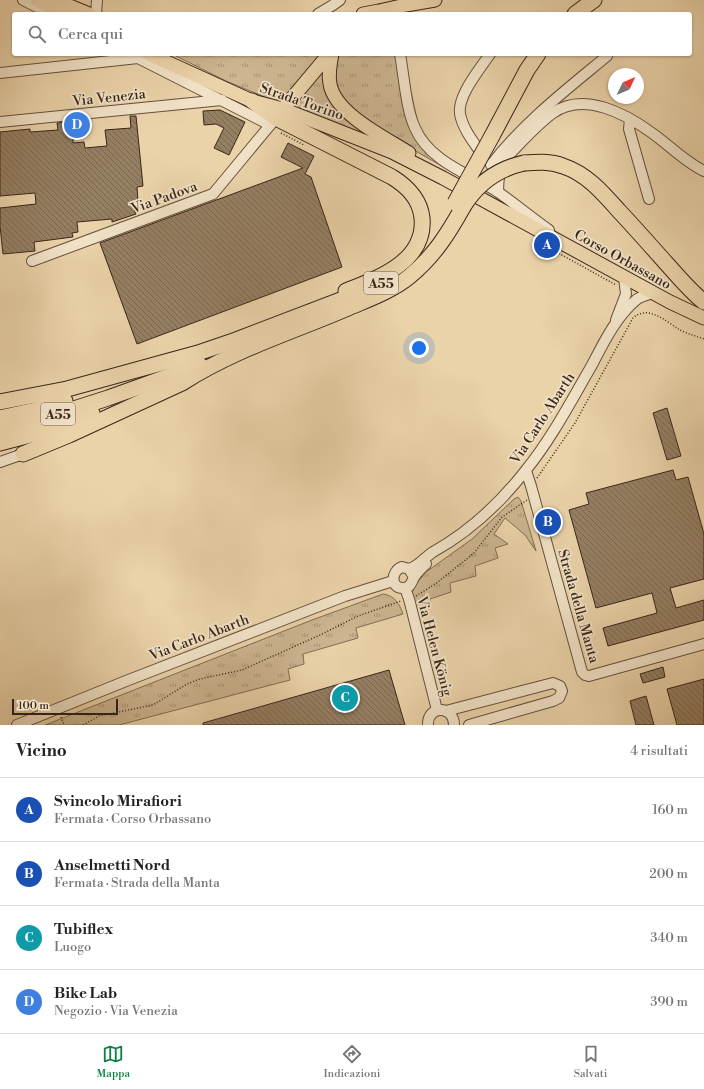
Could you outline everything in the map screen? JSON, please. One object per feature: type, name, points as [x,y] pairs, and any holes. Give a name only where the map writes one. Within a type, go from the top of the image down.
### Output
[{"type":"highway","points":[[578,12],[594,0]]},
{"type":"highway","points":[[459,205],[492,136],[527,70],[537,56]]},
{"type":"highway","points":[[252,101],[276,117],[381,170],[404,185],[413,194],[421,213],[422,225],[419,241],[413,251],[394,268],[369,282],[326,299],[277,324]]},
{"type":"highway","points":[[459,205],[486,180],[505,169],[524,163],[538,162],[552,163],[563,166],[578,172],[590,180],[679,278],[704,302]]},
{"type":"highway","name":"A55","points":[[0,418],[59,403],[277,324],[368,289],[397,274],[411,263],[423,251],[459,205]]},
{"type":"highway","name":"A55","points":[[0,430],[46,418],[108,398],[218,358],[241,352],[399,285],[423,265],[445,238],[459,205]]},
{"type":"highway","points":[[23,454],[69,435],[182,383],[241,352]]},
{"type":"highway","points":[[0,402],[67,389],[198,353]]},
{"type":"highway","points":[[0,443],[53,428],[178,380],[194,376]]},
{"type":"main road","points":[[37,0],[82,12]]},
{"type":"main road","points":[[374,12],[408,10],[432,1]]},
{"type":"main road","points":[[54,4],[63,12]]},
{"type":"main road","name":"Strada Torino","points":[[144,56],[252,101]]},
{"type":"main road","points":[[276,117],[329,56]]},
{"type":"main road","points":[[331,56],[329,68],[330,86],[342,107],[357,120],[421,160],[443,178]]},
{"type":"main road","name":"Strada Torino","points":[[276,117],[364,140],[392,152],[443,178]]},
{"type":"main road","name":"Corso Orbassano","points":[[443,178],[578,253],[620,282],[653,293],[704,318]]},
{"type":"street","points":[[23,0],[47,12],[54,4]]},
{"type":"street","points":[[96,12],[97,0]]},
{"type":"street","points":[[322,12],[340,0]]},
{"type":"street","points":[[391,0],[393,12]]},
{"type":"street","points":[[0,73],[134,56]]},
{"type":"street","name":"Strada Torino","points":[[144,56],[222,100],[276,117]]},
{"type":"street","points":[[400,56],[410,117],[415,130],[431,151],[445,162],[498,192],[578,253]]},
{"type":"street","points":[[489,56],[464,94],[460,104],[460,113],[462,122],[472,139],[499,176]]},
{"type":"street","points":[[491,166],[502,151],[542,112],[607,56]]},
{"type":"street","name":"Via Venezia","points":[[0,122],[222,100]]},
{"type":"street","points":[[498,192],[501,165],[504,160],[545,119],[564,107],[587,104],[598,106],[630,119],[652,132],[704,171]]},
{"type":"street","name":"Via Padova","points":[[32,261],[213,194],[276,117]]},
{"type":"street","points":[[630,119],[629,129],[648,199]]},
{"type":"street","name":"Via Carlo Abarth","points":[[411,573],[488,511],[526,471],[557,427],[613,328],[625,297],[626,290],[620,282]]},
{"type":"street","name":"Via Carlo Abarth","points":[[613,328],[636,300],[653,293]]},
{"type":"street","points":[[0,462],[23,454]]},
{"type":"street","name":"Strada della Manta","points":[[526,471],[582,672],[585,675],[589,676],[704,644]]},
{"type":"street","name":"Via Carlo Abarth","points":[[15,725],[119,683],[338,599],[393,581],[394,574],[398,568],[402,567],[411,573]]},
{"type":"street","name":"Via Carlo Abarth","points":[[405,588],[412,583],[411,573]]},
{"type":"street","points":[[393,581],[399,587],[405,588]]},
{"type":"street","name":"Via Helen König","points":[[405,588],[441,711],[452,717],[454,725]]},
{"type":"street","points":[[428,725],[430,715],[441,711],[554,683],[560,686],[562,691],[559,698],[553,701],[469,725]]},
{"type":"street","points":[[7,725],[15,725]]},
{"type":"path","points":[[548,248],[620,282]]},
{"type":"path","points":[[83,725],[99,716],[153,705],[187,684],[200,679],[242,670],[358,616],[416,597],[474,553],[502,517],[527,499],[526,493],[574,423],[636,315],[642,312],[649,312],[681,330],[704,339]]},
{"type":"green space","points":[[176,56],[320,56],[282,104],[226,81]]},
{"type":"green space","points":[[336,56],[396,56],[408,117],[447,169],[377,129],[351,111],[334,85]]},
{"type":"green space","points":[[324,66],[325,78],[385,143],[289,107]]},
{"type":"green space","points":[[518,497],[521,501],[536,551],[525,535],[505,518],[494,534],[508,544],[495,548],[498,558],[475,566],[476,576],[450,583],[451,592],[430,599],[430,607],[415,610],[412,593],[416,584],[426,572],[472,539],[514,499]]},
{"type":"green space","points":[[383,594],[394,598],[403,614],[356,628],[358,638],[303,654],[304,664],[288,669],[290,680],[119,725],[45,725],[312,620]]},
{"type":"building","points":[[220,110],[245,122],[229,155],[214,148],[224,128],[216,124],[204,125],[203,111]]},
{"type":"building","points":[[130,116],[136,116],[143,186],[137,187],[138,201],[131,202],[136,214],[112,222],[112,219],[77,222],[78,232],[72,233],[73,237],[34,242],[35,251],[3,254],[0,208],[36,204],[35,193],[0,196],[0,132],[30,129],[30,132],[58,130],[57,123],[68,122],[69,135],[73,135],[73,143],[84,142],[85,148],[107,146],[105,130],[131,128]]},
{"type":"building","points":[[288,143],[314,156],[305,174],[311,177],[342,267],[137,344],[100,243],[303,168],[281,157]]},
{"type":"building","points":[[667,408],[681,456],[667,460],[653,413]]},
{"type":"building","points":[[673,470],[676,480],[688,477],[704,534],[704,579],[670,588],[676,608],[704,600],[704,620],[608,646],[603,628],[657,613],[652,593],[596,608],[569,510],[589,504],[586,493]]},
{"type":"building","points":[[663,667],[665,677],[643,683],[640,674]]},
{"type":"building","points":[[389,670],[405,725],[203,725],[203,723]]},
{"type":"building","points":[[704,679],[704,725],[677,725],[667,689]]},
{"type":"building","points":[[646,696],[654,725],[636,725],[630,701]]},
{"type":"place","name":"Bike Lab","points":[[77,125]]},
{"type":"place","name":"Svincolo Mirafiori","points":[[547,245]]},
{"type":"place","name":"Anselmetti Nord","points":[[548,522]]},
{"type":"place","name":"Tubiflex","points":[[345,698]]}]
